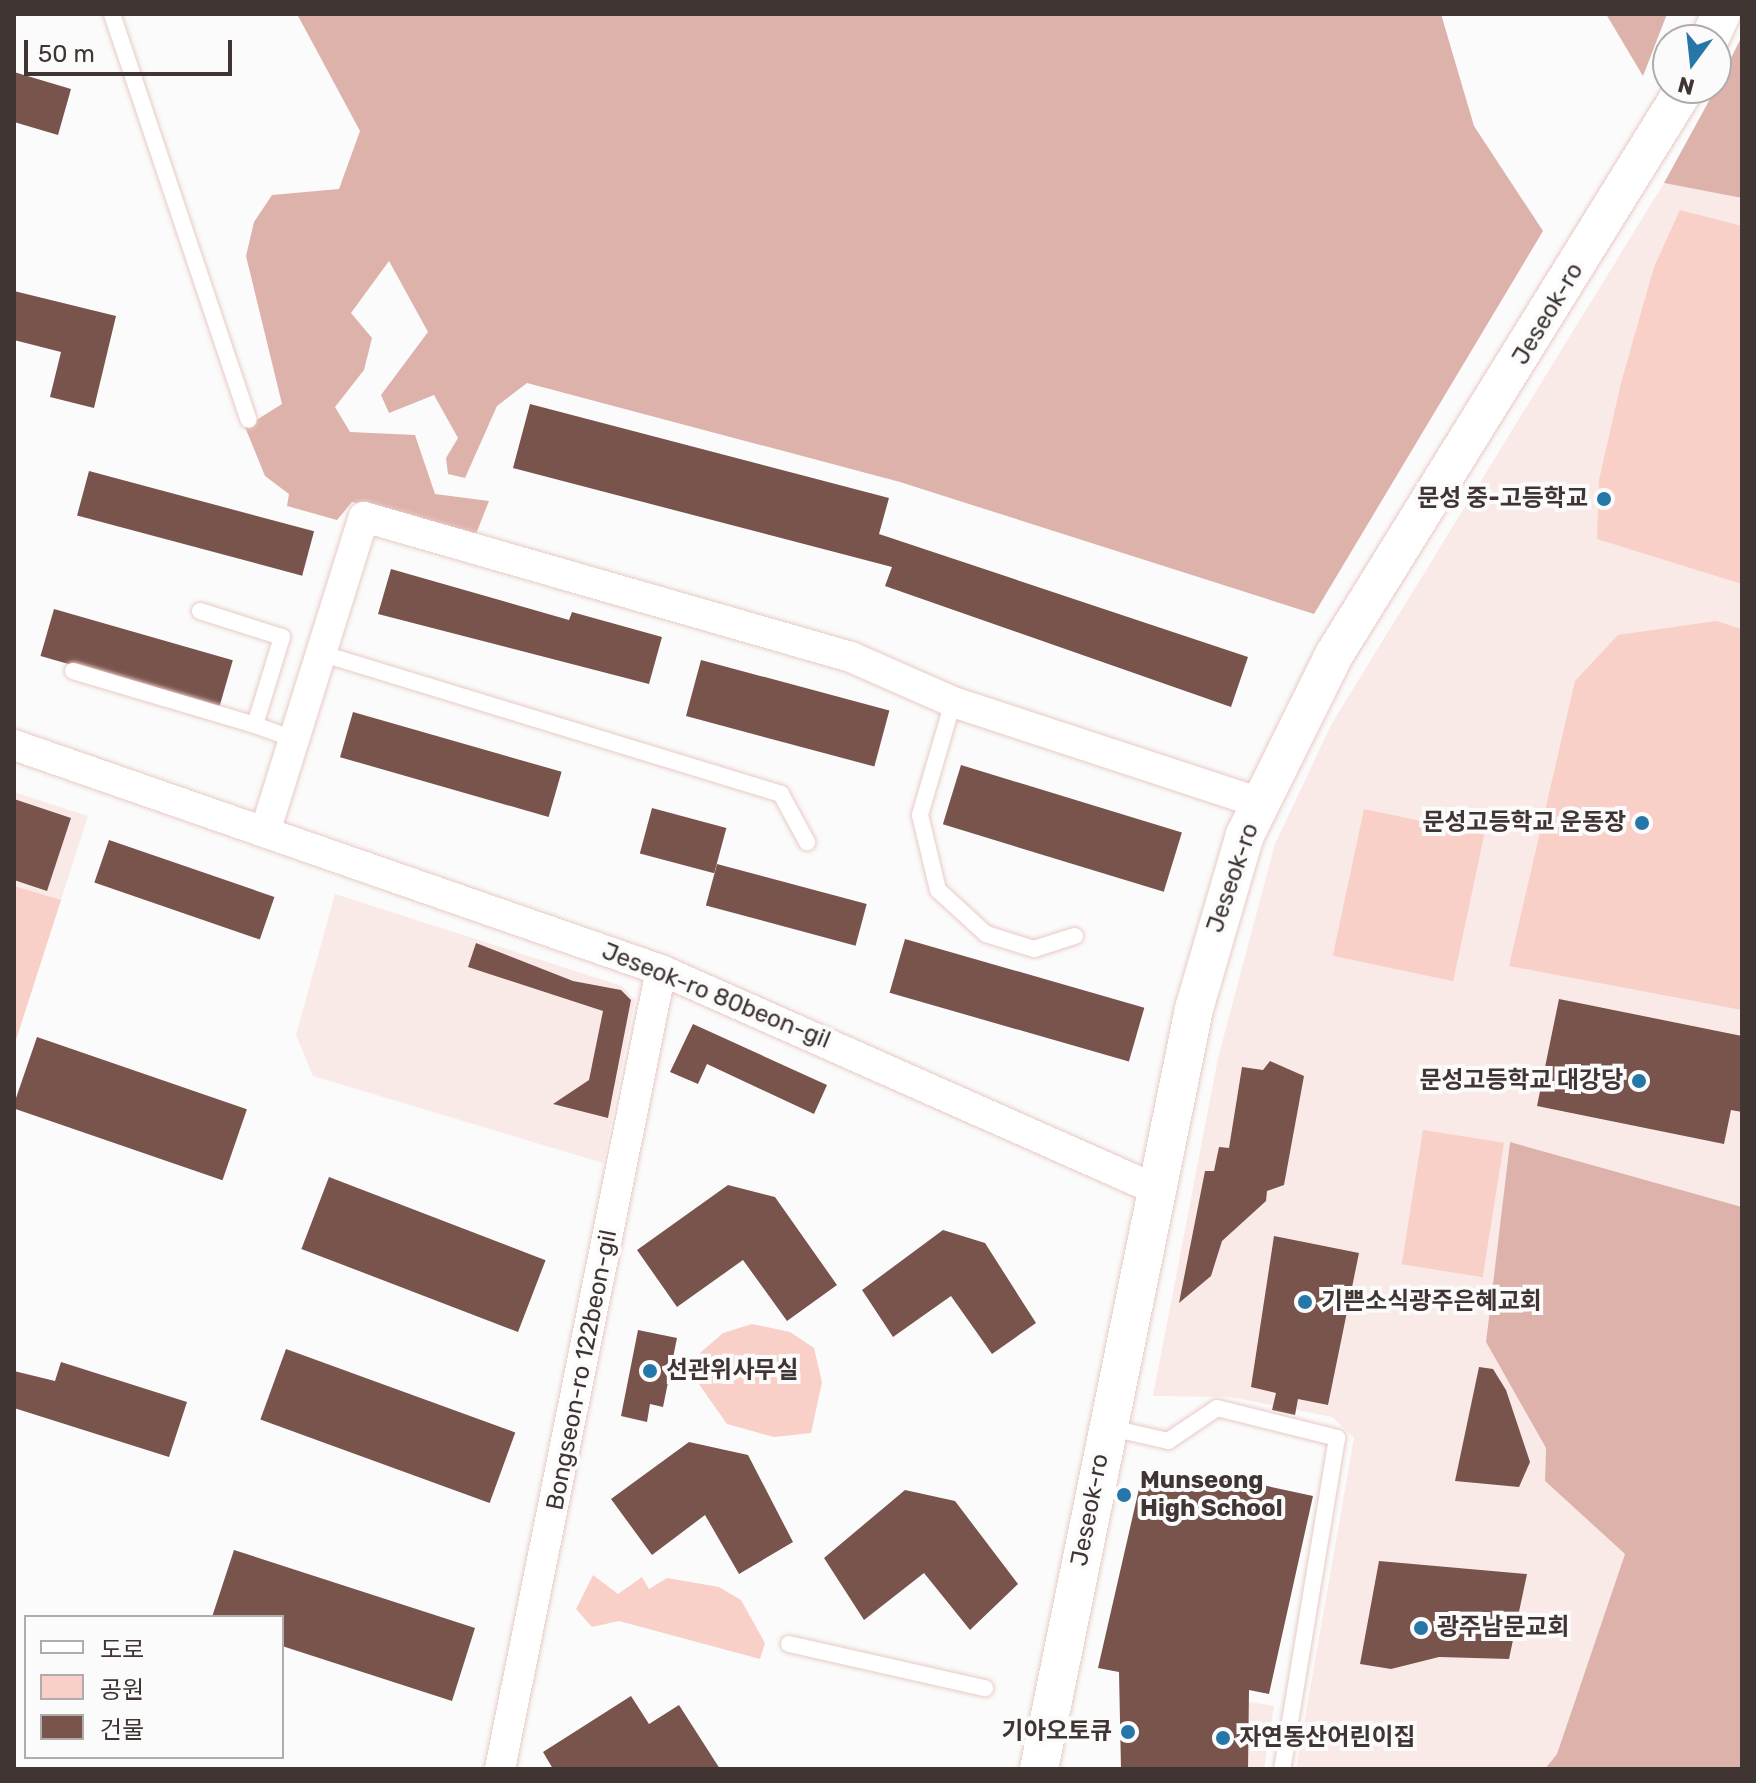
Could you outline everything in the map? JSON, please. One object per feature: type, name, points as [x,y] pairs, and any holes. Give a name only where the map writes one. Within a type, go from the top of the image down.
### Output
[{"type":"street","name":"Jeseok-ro","points":[[1039,1769],[1155,1189],[1220,910],[1260,803],[1334,655],[1675,104]]},
{"type":"street","points":[[265,832],[364,517],[851,657],[953,702],[1260,803]]},
{"type":"street","name":"Jeseok-ro 80beon-gil","points":[[14,745],[661,970],[1155,1189]]},
{"type":"street","name":"Bongseon-ro 122beon-gil","points":[[500,1769],[661,970]]},
{"type":"lane","points":[[112,14],[249,420]]},
{"type":"lane","points":[[200,611],[282,637],[255,725]]},
{"type":"lane","points":[[320,653],[781,794],[807,842]]},
{"type":"lane","points":[[73,671],[293,739]]},
{"type":"lane","points":[[953,702],[920,815],[938,890],[986,934],[1034,949],[1075,936]]},
{"type":"lane","points":[[1106,1427],[1168,1441],[1217,1408],[1337,1438],[1282,1769]]},
{"type":"lane","points":[[789,1644],[985,1688]]},
{"type":"shaded area","points":[[297,14],[1441,14],[1474,126],[1543,231],[1314,614],[900,482],[527,383],[497,406],[465,478],[448,474],[446,458],[458,438],[434,395],[389,413],[381,395],[428,332],[389,261],[351,313],[372,338],[364,370],[335,407],[350,432],[415,435],[435,494],[489,501],[476,534],[352,502],[337,520],[287,506],[289,494],[265,476],[245,427],[282,404],[246,256],[254,222],[272,195],[339,189],[360,131]]},
{"type":"shaded area","points":[[1606,14],[1667,14],[1663,24],[1652,24],[1652,53],[1643,76]]},
{"type":"shaded area","points":[[1742,36],[1742,198],[1664,183],[1707,104],[1732,104],[1732,56]]},
{"type":"shaded area","name":"문성 중-고등학교","points":[[1664,183],[1742,198],[1742,1207],[1510,1142],[1486,1342],[1546,1448],[1545,1481],[1625,1554],[1557,1754],[1545,1769],[1296,1769],[1354,1438],[1332,1417],[1230,1397],[1153,1396],[1218,1058],[1275,844],[1332,723]]},
{"type":"shaded area","points":[[14,792],[88,816],[14,1046]]},
{"type":"shaded area","points":[[335,894],[622,986],[635,1000],[603,1163],[313,1076],[296,1035]]},
{"type":"shaded area","points":[[1510,1142],[1742,1207],[1742,1769],[1545,1769],[1557,1754],[1625,1554],[1545,1481],[1546,1448],[1486,1342]]},
{"type":"shaded area","name":"자연동산어린이집","points":[[1179,1690],[1274,1706],[1264,1769],[1176,1769]]},
{"type":"green space","points":[[1680,210],[1742,226],[1742,584],[1597,539],[1599,480],[1621,383],[1654,267]]},
{"type":"green space","name":"문성고등학교 운동장","points":[[1716,621],[1742,629],[1742,1010],[1509,966],[1575,681],[1618,635]]},
{"type":"green space","name":"문성고등학교 운동장","points":[[1364,809],[1484,835],[1453,981],[1333,956]]},
{"type":"green space","points":[[14,886],[61,900],[14,1046]]},
{"type":"green space","points":[[1423,1130],[1504,1143],[1483,1277],[1402,1264]]},
{"type":"green space","points":[[752,1324],[790,1332],[814,1348],[822,1382],[811,1433],[774,1437],[727,1424],[696,1380],[700,1353],[723,1333]]},
{"type":"green space","points":[[593,1575],[618,1594],[642,1577],[649,1589],[667,1578],[719,1587],[741,1600],[765,1643],[760,1659],[619,1621],[592,1627],[576,1609]]},
{"type":"building","points":[[14,72],[71,89],[58,135],[14,122]]},
{"type":"building","points":[[14,291],[116,316],[94,408],[50,397],[61,352],[14,340]]},
{"type":"building","points":[[530,404],[889,498],[879,534],[1248,657],[1231,707],[885,586],[892,567],[513,468]]},
{"type":"building","points":[[89,471],[314,531],[302,576],[77,515]]},
{"type":"building","points":[[391,569],[569,620],[572,612],[662,637],[649,684],[378,614]]},
{"type":"building","points":[[54,609],[233,660],[219,707],[40,656]]},
{"type":"building","points":[[701,660],[889,710],[874,766],[686,716]]},
{"type":"building","points":[[353,712],[562,772],[549,817],[340,757]]},
{"type":"building","points":[[961,765],[1182,833],[1164,892],[943,824]]},
{"type":"building","points":[[14,799],[71,818],[47,891],[14,880]]},
{"type":"building","points":[[652,808],[726,828],[714,873],[640,853]]},
{"type":"building","points":[[109,840],[274,897],[260,940],[94,883]]},
{"type":"building","points":[[717,864],[867,904],[856,946],[706,906]]},
{"type":"building","points":[[905,939],[1144,1008],[1129,1061],[890,993]]},
{"type":"building","points":[[476,943],[573,981],[621,990],[631,1000],[608,1118],[553,1104],[589,1080],[603,1011],[468,967]]},
{"type":"building","name":"문성고등학교 대강당","points":[[1559,999],[1742,1036],[1742,1112],[1731,1110],[1724,1144],[1537,1106]]},
{"type":"building","points":[[693,1024],[827,1085],[814,1114],[707,1064],[698,1084],[670,1072]]},
{"type":"building","points":[[37,1037],[247,1109],[222,1180],[14,1108]]},
{"type":"building","points":[[1270,1061],[1304,1076],[1284,1185],[1267,1191],[1266,1201],[1222,1241],[1211,1276],[1179,1303],[1205,1171],[1214,1171],[1219,1147],[1229,1148],[1242,1067],[1263,1070]]},
{"type":"building","points":[[329,1177],[546,1260],[518,1332],[301,1249]]},
{"type":"building","points":[[728,1185],[775,1197],[837,1285],[787,1321],[743,1260],[677,1307],[637,1250]]},
{"type":"building","points":[[943,1230],[985,1243],[1036,1323],[992,1354],[951,1296],[893,1337],[862,1290]]},
{"type":"building","name":"기쁜소식광주은혜교회","points":[[1274,1236],[1359,1253],[1328,1405],[1298,1399],[1295,1415],[1272,1410],[1276,1393],[1251,1387]]},
{"type":"building","name":"선관위사무실","points":[[638,1330],[677,1338],[663,1407],[650,1404],[647,1422],[621,1416]]},
{"type":"building","points":[[286,1349],[515,1432],[490,1503],[260,1419]]},
{"type":"building","points":[[61,1362],[187,1402],[169,1457],[14,1408],[14,1371],[55,1381]]},
{"type":"building","points":[[1479,1367],[1493,1369],[1506,1390],[1530,1462],[1519,1487],[1455,1481]]},
{"type":"building","points":[[689,1442],[748,1455],[793,1542],[739,1574],[705,1515],[652,1555],[611,1499]]},
{"type":"building","points":[[1207,1473],[1313,1496],[1269,1694],[1249,1690],[1248,1769],[1121,1769],[1119,1672],[1098,1668],[1141,1480],[1186,1490]]},
{"type":"building","points":[[905,1490],[955,1501],[1018,1584],[970,1630],[924,1573],[864,1620],[824,1558]]},
{"type":"building","points":[[234,1550],[475,1628],[452,1701],[284,1647],[284,1615],[213,1615]]},
{"type":"building","points":[[1379,1561],[1527,1574],[1509,1659],[1439,1657],[1391,1669],[1360,1664]]},
{"type":"building","points":[[631,1696],[649,1724],[679,1705],[720,1769],[553,1769],[543,1752]]},
{"type":"place","name":"문성 중-고등학교","points":[[1604,499]]},
{"type":"place","name":"문성고등학교 운동장","points":[[1642,823]]},
{"type":"place","name":"문성고등학교 대강당","points":[[1639,1081]]},
{"type":"place","name":"기쁜소식광주은혜교회","points":[[1305,1302]]},
{"type":"place","name":"선관위사무실","points":[[650,1371]]},
{"type":"place","name":"Munseong High School","points":[[1124,1495]]},
{"type":"place","name":"광주남문교회","points":[[1421,1628]]},
{"type":"place","name":"기아오토큐","points":[[1128,1732]]},
{"type":"place","name":"자연동산어린이집","points":[[1223,1738]]}]
